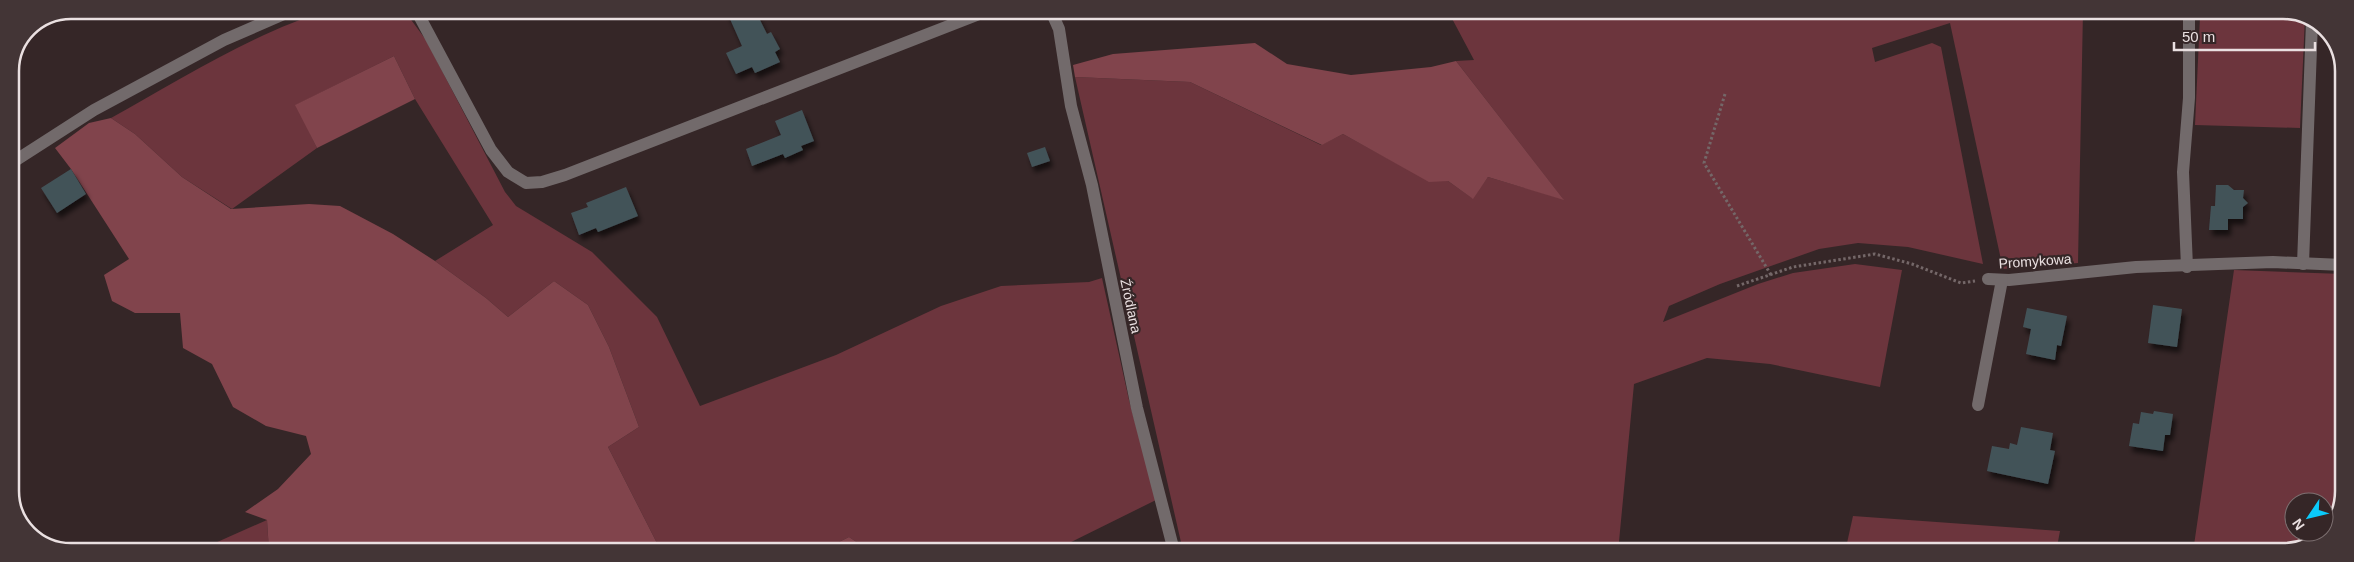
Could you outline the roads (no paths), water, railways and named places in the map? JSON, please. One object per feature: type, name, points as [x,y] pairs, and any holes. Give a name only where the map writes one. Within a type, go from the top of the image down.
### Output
[{"type":"street","points":[[19,158],[94,110],[224,40],[272,19]]},
{"type":"street","points":[[421,19],[491,150],[508,172],[526,183],[542,182],[565,175],[965,19]]},
{"type":"street","name":"Źródlana","points":[[1055,19],[1059,29],[1071,106],[1092,185],[1137,408],[1172,543]]},
{"type":"street","points":[[2187,267],[2183,172],[2189,98],[2189,19]]},
{"type":"street","points":[[2303,264],[2312,28]]},
{"type":"street","name":"Promykowa","points":[[1988,279],[2002,280],[2136,268],[2273,262],[2335,265]]},
{"type":"street","points":[[1978,405],[2002,280]]}]
